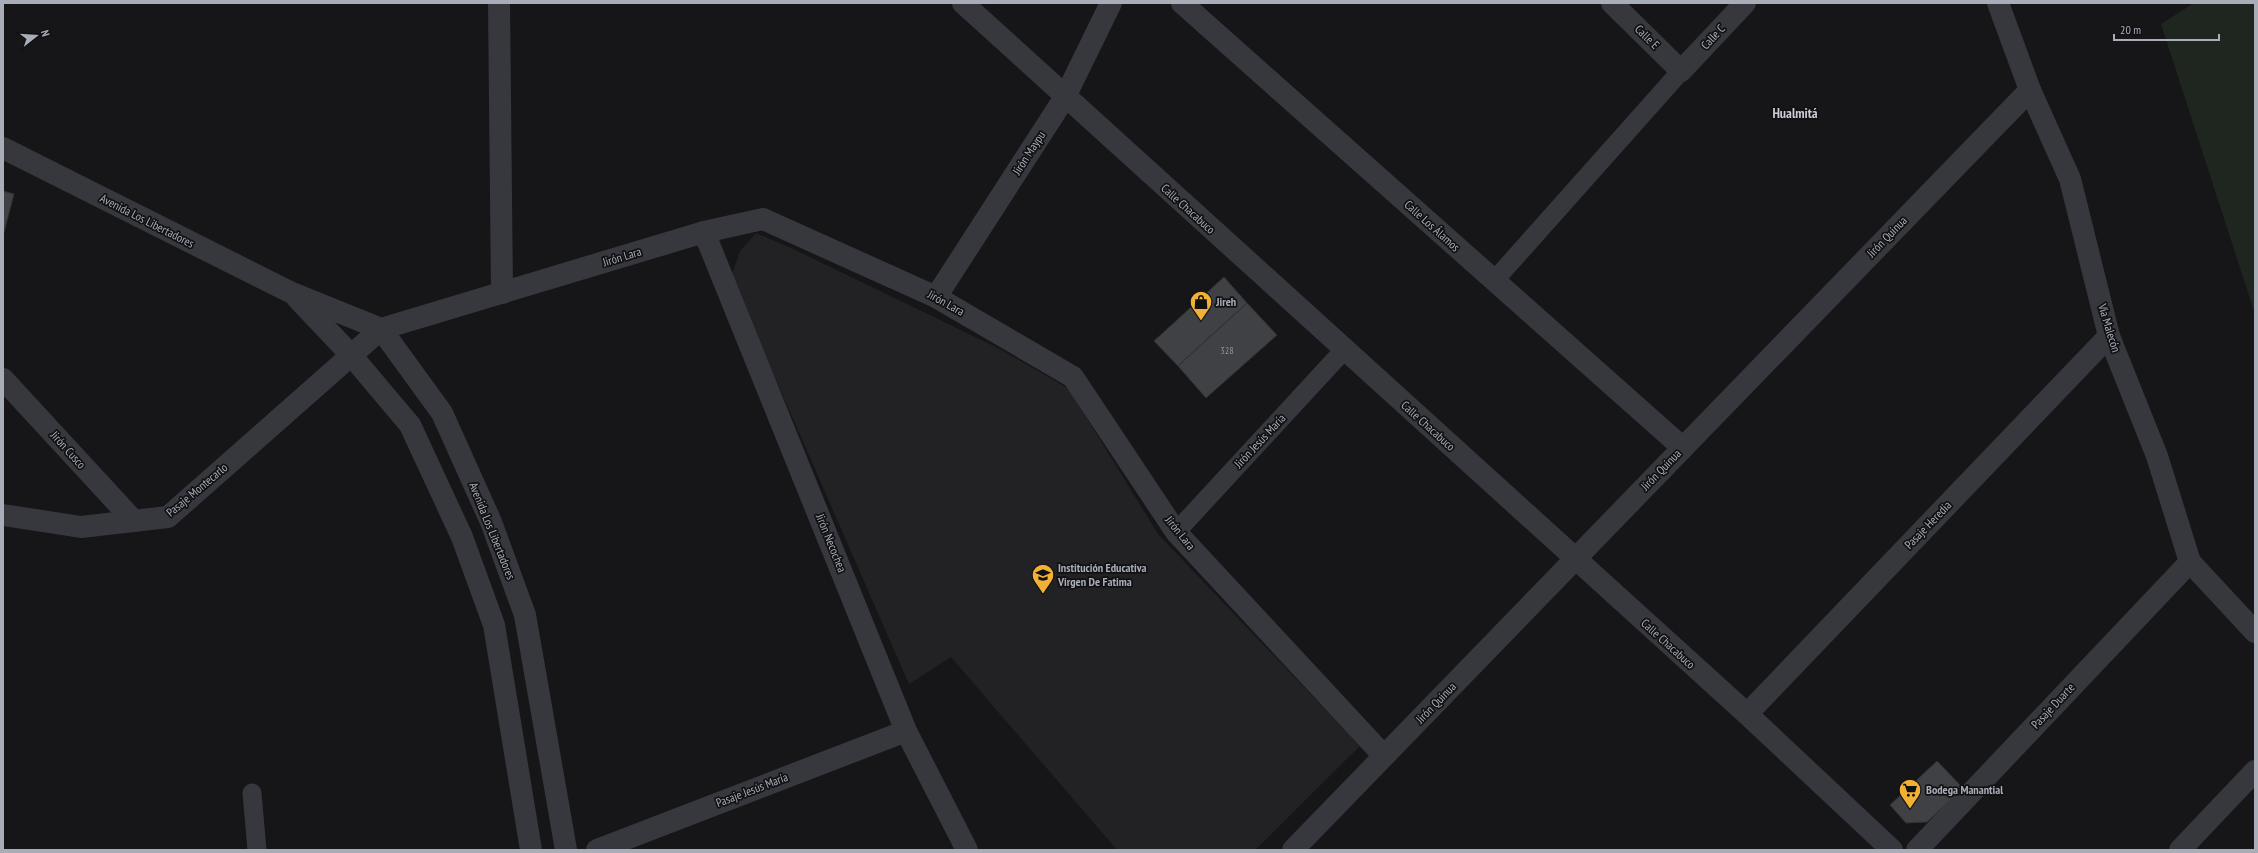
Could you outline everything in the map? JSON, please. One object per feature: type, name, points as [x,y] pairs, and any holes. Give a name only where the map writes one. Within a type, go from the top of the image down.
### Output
[{"type":"street","points":[[500,3],[502,293]]},
{"type":"street","name":"Calle Chacabuco","points":[[963,3],[1065,98],[1574,560],[1747,714],[1892,850]]},
{"type":"street","name":"Jirón Maypu","points":[[936,297],[1065,98],[1111,3]]},
{"type":"street","name":"Calle Los Álamos","points":[[1182,3],[1683,448]]},
{"type":"street","name":"Calle E","points":[[1612,3],[1681,71]]},
{"type":"street","name":"Calle C","points":[[1681,71],[1745,3]]},
{"type":"street","name":"Vía Malecón","points":[[1998,3],[2030,90],[2070,179],[2109,336],[2157,456],[2190,562],[2255,632]]},
{"type":"street","name":"Jirón Quinua","points":[[1293,850],[2030,90]]},
{"type":"street","name":"Avenida Los Libertadores","points":[[3,148],[292,293],[381,329],[442,413],[491,522],[524,615],[566,850]]},
{"type":"street","name":"Jirón Lara","points":[[351,355],[381,329],[704,232],[763,219],[936,297],[1073,377],[1176,532],[1384,756]]},
{"type":"street","name":"Jirón Necochea","points":[[704,232],[906,731],[967,850]]},
{"type":"street","name":"Avenida Los Libertadores","points":[[292,293],[351,355],[410,425],[462,537],[494,625],[531,850]]},
{"type":"street","name":"Pasaje Heredia","points":[[1747,714],[2109,336]]},
{"type":"street","name":"Pasaje Montecarlo","points":[[3,515],[81,526],[168,517],[351,355]]},
{"type":"street","name":"Jirón Cusco","points":[[3,379],[134,521]]},
{"type":"street","name":"Pasaje Duarte","points":[[1917,850],[2190,562]]},
{"type":"street","name":"Pasaje Jesús María","points":[[597,850],[906,731]]},
{"type":"street","points":[[2185,848],[2255,771]]},
{"type":"lane","points":[[1494,281],[1681,71]]},
{"type":"lane","name":"Jirón Jesús María","points":[[1176,532],[1344,350]]},
{"type":"lane","points":[[252,793],[257,850]]},
{"type":"shaded area","points":[[2194,3],[2255,3],[2255,314],[2161,24]]},
{"type":"shaded area","name":"Institución Educativa Virgen De Fatima","points":[[756,233],[789,247],[1000,349],[1069,389],[1158,534],[1360,746],[1255,850],[1117,850],[951,657],[909,684],[731,277],[740,251]]},
{"type":"building","points":[[3,191],[14,194],[3,236]]},
{"type":"building","name":"Jireh","points":[[1224,277],[1247,303],[1178,366],[1154,341]]},
{"type":"building","points":[[1247,303],[1277,335],[1206,398],[1178,366]]},
{"type":"building","points":[[1937,761],[1963,788],[1927,822],[1906,823],[1890,805]]},
{"type":"place","name":"Jireh","points":[[1201,322]]},
{"type":"place","name":"Institución Educativa Virgen De Fatima","points":[[1043,594]]},
{"type":"place","name":"Bodega Manantial","points":[[1910,810]]},
{"type":"district","name":"Hualmitá","points":[[1795,113]]}]
